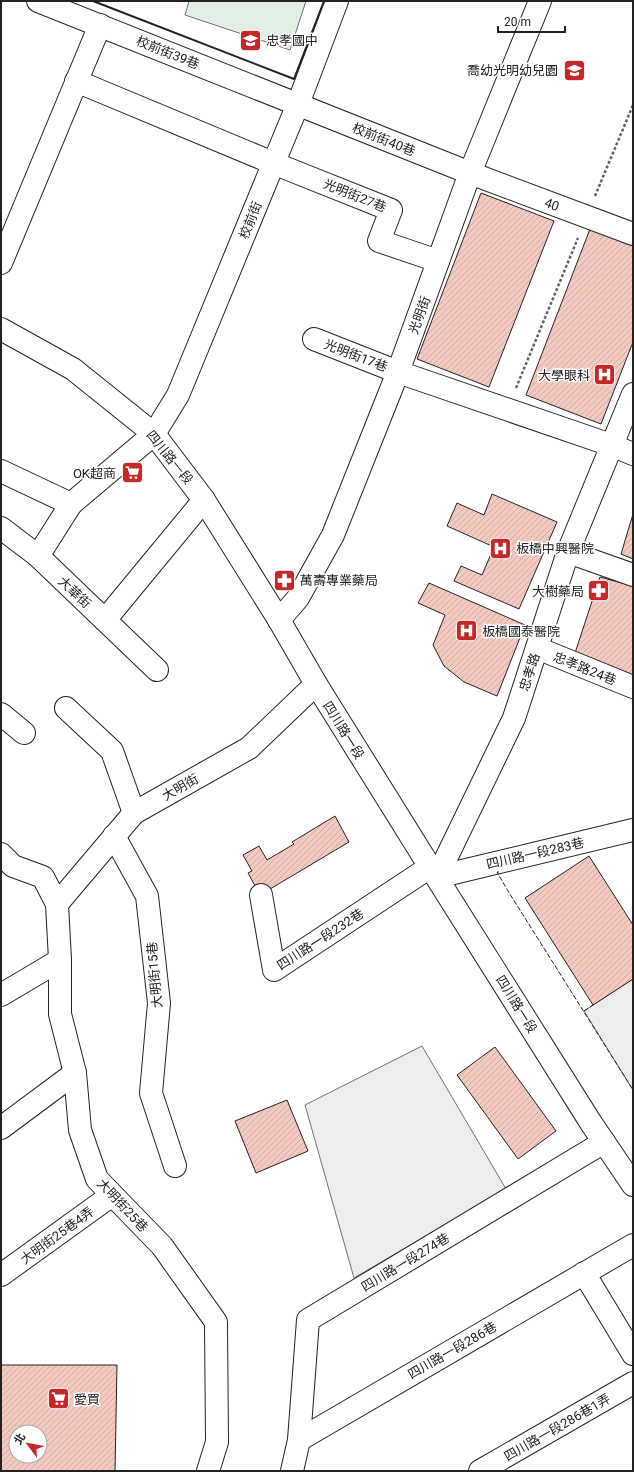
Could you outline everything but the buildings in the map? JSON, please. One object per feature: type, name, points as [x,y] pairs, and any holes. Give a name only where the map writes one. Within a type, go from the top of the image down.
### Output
[{"type":"street","name":"校前街39巷","points":[[38,1],[298,104]]},
{"type":"street","name":"校前街","points":[[154,434],[178,395],[298,104],[337,1]]},
{"type":"street","name":"光明街","points":[[279,620],[298,598],[333,536],[398,372],[470,173],[540,1]]},
{"type":"street","points":[[1,263],[100,26]]},
{"type":"street","points":[[76,81],[273,163]]},
{"type":"street","name":"校前街40巷","points":[[298,104],[470,173]]},
{"type":"street","name":"光明街27巷","points":[[273,163],[391,210],[379,241],[438,261]]},
{"type":"street","name":"40","points":[[470,173],[633,234]]},
{"type":"street","name":"四川路一段","points":[[1,329],[73,369],[154,434],[204,500],[433,872],[604,1142],[633,1185]]},
{"type":"street","name":"光明街17巷","points":[[314,339],[398,372],[508,409],[633,454]]},
{"type":"street","name":"忠孝路","points":[[433,872],[514,718],[568,552],[633,394]]},
{"type":"street","points":[[38,556],[71,504],[154,434]]},
{"type":"street","points":[[1,471],[71,504]]},
{"type":"street","points":[[105,620],[204,500]]},
{"type":"street","name":"大華街","points":[[1,528],[38,556],[157,670]]},
{"type":"street","points":[[568,552],[633,575]]},
{"type":"street","name":"忠孝路24巷","points":[[537,648],[633,687]]},
{"type":"street","name":"大明街","points":[[57,904],[134,813],[249,748],[316,684]]},
{"type":"street","points":[[66,708],[112,751],[134,813]]},
{"type":"street","points":[[1,714],[24,733]]},
{"type":"street","name":"四川路一段283巷","points":[[433,872],[633,830]]},
{"type":"street","name":"大明街15巷","points":[[114,836],[147,896],[159,1003],[150,1093],[175,1166]]},
{"type":"street","points":[[1,854],[13,866],[43,877],[57,904]]},
{"type":"street","name":"四川路一段232巷","points":[[261,895],[274,970],[433,872]]},
{"type":"street","name":"大明街25巷","points":[[57,904],[60,960],[60,1014],[75,1073],[80,1130],[97,1179],[162,1246],[216,1322],[217,1442],[208,1471]]},
{"type":"street","points":[[1,995],[60,960]]},
{"type":"street","points":[[1,1128],[75,1073]]},
{"type":"street","name":"四川路一段274巷","points":[[299,1440],[308,1320],[604,1142]]},
{"type":"street","name":"大明街25巷4弄","points":[[1,1275],[112,1195]]},
{"type":"street","name":"四川路一段286巷","points":[[299,1440],[633,1245]]},
{"type":"street","points":[[584,1273],[633,1354]]},
{"type":"street","name":"四川路一段286巷1弄","points":[[480,1471],[633,1382]]},
{"type":"street","points":[[292,1471],[299,1440]]},
{"type":"path","points":[[508,409],[633,105]]},
{"type":"green space","points":[[189,1],[306,1],[290,50],[185,15]]},
{"type":"shaded area","points":[[633,979],[633,1090],[584,1011]]},
{"type":"shaded area","points":[[422,1046],[506,1189],[354,1278],[305,1105]]},
{"type":"fence","points":[[499,872],[497,872],[508,891],[633,1090]]},
{"type":"fence","points":[[584,1011],[593,1005]]},
{"type":"wall","points":[[93,1],[294,79],[324,1]]},
{"type":"place","name":"忠孝國中","points":[[251,40]]},
{"type":"place","name":"喬幼光明幼兒園","points":[[574,70]]},
{"type":"place","name":"大學眼科","points":[[605,375]]},
{"type":"place","name":"OK超商","points":[[132,473]]},
{"type":"place","name":"板橋中興醫院","points":[[501,548]]},
{"type":"place","name":"萬壽專業藥局","points":[[285,580]]},
{"type":"place","name":"大樹藥局","points":[[599,591]]},
{"type":"place","name":"板橋國泰醫院","points":[[467,631]]},
{"type":"place","name":"愛買","points":[[59,1399]]}]
